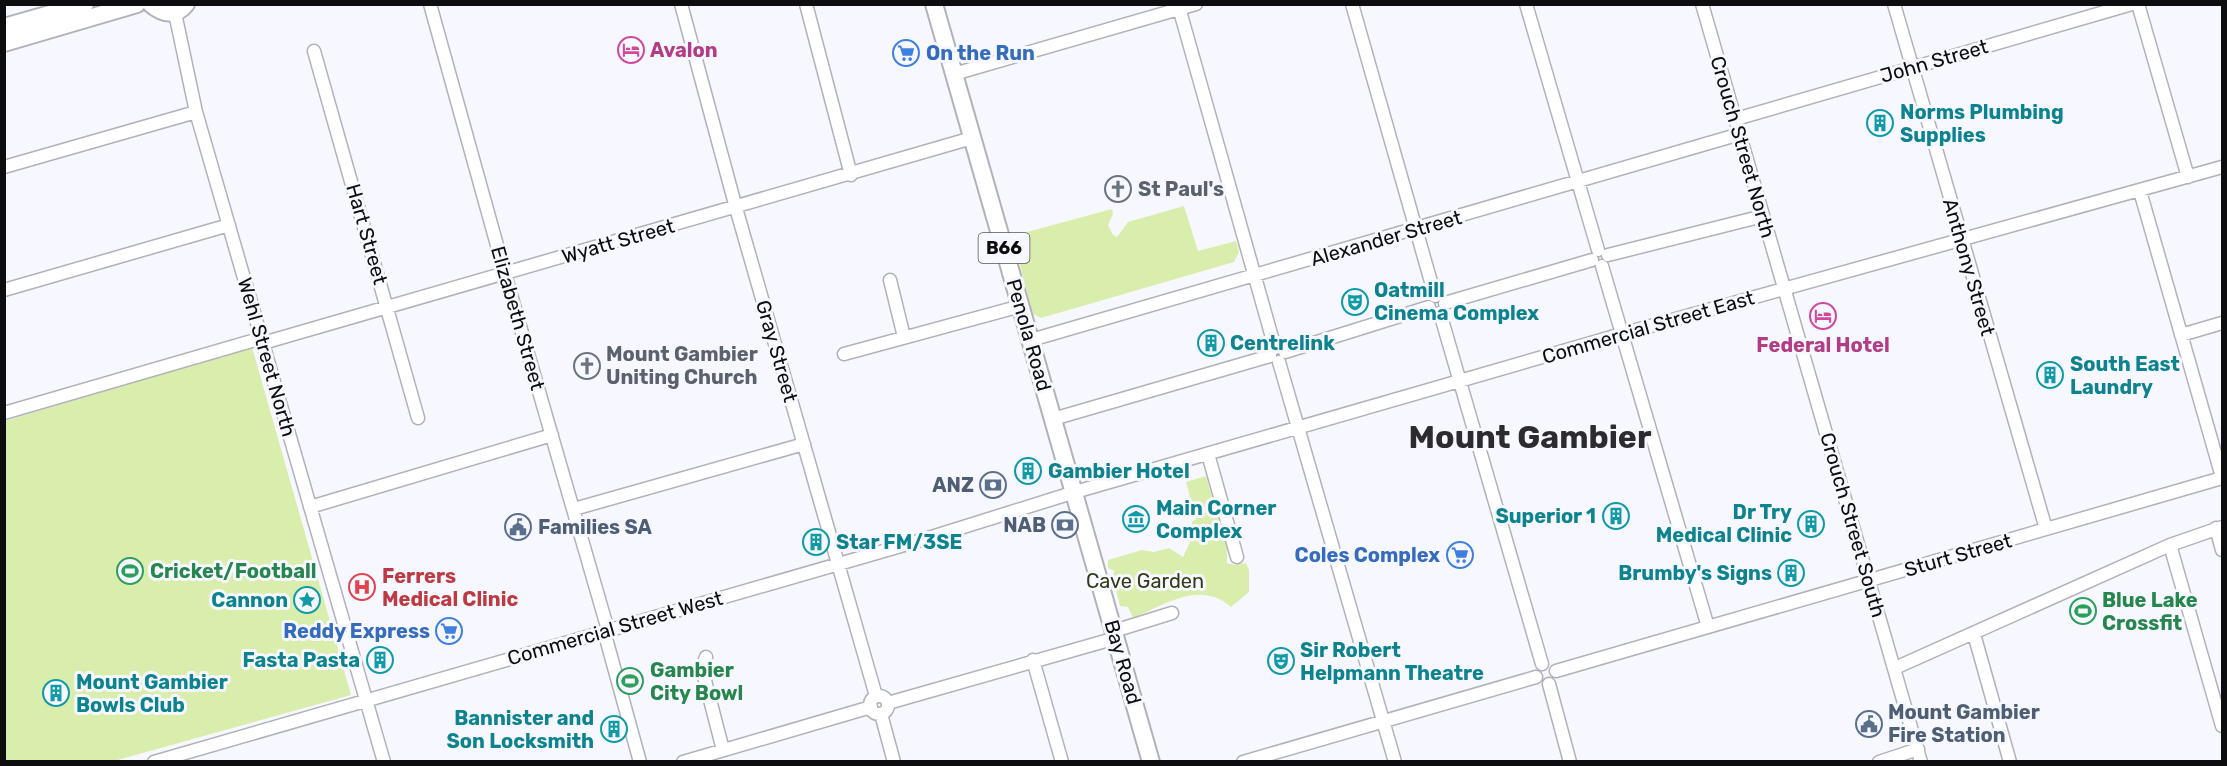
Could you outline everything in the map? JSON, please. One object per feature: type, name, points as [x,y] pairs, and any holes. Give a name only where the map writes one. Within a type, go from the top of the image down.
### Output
[{"type":"main road","points":[[4,27],[85,4]]},
{"type":"main road","points":[[4,43],[136,4]]},
{"type":"main road","name":"Penola Road","points":[[934,4],[1075,492]]},
{"type":"main road","points":[[152,6],[181,9]]},
{"type":"main road","name":"Bay Road","points":[[1075,492],[1151,762]]},
{"type":"street","name":"Elizabeth Street","points":[[430,4],[574,509],[640,762]]},
{"type":"street","name":"Gray Street","points":[[681,4],[736,208],[894,762]]},
{"type":"street","points":[[806,4],[851,175]]},
{"type":"street","points":[[954,74],[1178,7],[1196,4]]},
{"type":"street","points":[[1352,4],[1542,664]]},
{"type":"street","points":[[1526,4],[1708,627]]},
{"type":"street","name":"Crouch Street North","points":[[1702,4],[1784,289]]},
{"type":"street","name":"Anthony Street","points":[[1894,4],[2046,529]]},
{"type":"street","name":"John Street","points":[[1736,119],[2132,4]]},
{"type":"street","points":[[2138,4],[2188,177]]},
{"type":"street","points":[[1178,7],[1395,762]]},
{"type":"street","name":"Wehl Street North","points":[[181,9],[196,112],[384,762]]},
{"type":"street","name":"Hart Street","points":[[314,51],[418,418]]},
{"type":"street","points":[[4,166],[196,112]]},
{"type":"street","name":"Alexander Street","points":[[1031,340],[1740,134]]},
{"type":"street","name":"Wyatt Street","points":[[4,413],[388,307],[851,175],[972,138]]},
{"type":"street","name":"Commercial Street East","points":[[1075,492],[1622,334],[2223,167]]},
{"type":"street","points":[[2140,190],[2223,478]]},
{"type":"street","points":[[1053,419],[1277,355],[1437,305],[1600,258],[1763,216]]},
{"type":"street","points":[[4,290],[229,225]]},
{"type":"street","points":[[890,280],[904,337]]},
{"type":"street","name":"Crouch Street South","points":[[1784,289],[1919,755]]},
{"type":"street","points":[[844,354],[1021,306]]},
{"type":"street","points":[[2181,335],[2223,323]]},
{"type":"street","points":[[310,507],[552,435]]},
{"type":"street","points":[[574,509],[804,444]]},
{"type":"street","points":[[1208,454],[1237,556]]},
{"type":"street","name":"Sturt Street","points":[[1556,671],[2223,478]]},
{"type":"street","name":"Commercial Street West","points":[[154,762],[838,564],[1075,492]]},
{"type":"street","points":[[1895,668],[2170,545],[2219,527],[2223,550]]},
{"type":"street","points":[[2170,545],[2223,726]]},
{"type":"street","points":[[683,762],[1033,660],[1172,613]]},
{"type":"street","points":[[1974,634],[2010,762]]},
{"type":"street","points":[[706,657],[702,669],[723,750]]},
{"type":"street","points":[[1033,660],[1062,762]]},
{"type":"street","points":[[1542,664],[1549,664],[1556,671],[1554,680],[1549,684],[1542,684],[1536,677],[1536,671],[1542,664]]},
{"type":"street","points":[[1243,762],[1536,677]]},
{"type":"street","points":[[1549,684],[1570,762]]},
{"type":"street","points":[[1879,762],[1919,755]]},
{"type":"green space","points":[[1184,206],[1198,251],[1236,241],[1239,252],[1234,262],[1041,318],[1033,314],[1012,236],[1112,209],[1113,214],[1108,225],[1113,235],[1117,237],[1128,222]]},
{"type":"green space","points":[[252,347],[351,695],[114,761],[5,761],[5,421]]},
{"type":"green space","name":"Cave Garden","points":[[1206,476],[1227,548],[1227,563],[1235,565],[1246,563],[1249,570],[1249,592],[1231,607],[1207,595],[1195,595],[1170,601],[1133,618],[1128,607],[1120,606],[1112,575],[1115,571],[1108,568],[1108,560],[1142,550],[1154,552],[1169,548],[1183,557],[1191,540],[1192,522],[1196,519],[1186,482]]},
{"type":"place","name":"Avalon","points":[[631,50]]},
{"type":"place","name":"On the Run","points":[[906,53]]},
{"type":"place","name":"Norms Plumbing Supplies","points":[[1880,123]]},
{"type":"place","name":"St Paul's","points":[[1118,189]]},
{"type":"place","name":"Oatmill Cinema Complex","points":[[1355,302]]},
{"type":"place","name":"Federal Hotel","points":[[1823,316]]},
{"type":"place","name":"Centrelink","points":[[1211,343]]},
{"type":"place","name":"Mount Gambier Uniting Church","points":[[587,366]]},
{"type":"place","name":"South East Laundry","points":[[2050,375]]},
{"type":"place","name":"Gambier Hotel","points":[[1028,471]]},
{"type":"place","name":"ANZ","points":[[993,485]]},
{"type":"place","name":"Superior 1","points":[[1616,516]]},
{"type":"place","name":"Main Corner Complex","points":[[1136,519]]},
{"type":"place","name":"Dr Try Medical Clinic","points":[[1811,524]]},
{"type":"place","name":"NAB","points":[[1065,525]]},
{"type":"place","name":"Families SA","points":[[518,527]]},
{"type":"place","name":"Star FM/3SE","points":[[816,542]]},
{"type":"place","name":"Coles Complex","points":[[1460,555]]},
{"type":"place","name":"Cricket/Football","points":[[130,571]]},
{"type":"place","name":"Brumby's Signs","points":[[1791,573]]},
{"type":"place","name":"Ferrers Medical Clinic","points":[[362,587]]},
{"type":"place","name":"Cannon","points":[[307,600]]},
{"type":"place","name":"Blue Lake Crossfit","points":[[2083,611]]},
{"type":"place","name":"Reddy Express","points":[[449,631]]},
{"type":"place","name":"Fasta Pasta","points":[[380,660]]},
{"type":"place","name":"Sir Robert Helpmann Theatre","points":[[1281,661]]},
{"type":"place","name":"Gambier City Bowl","points":[[630,681]]},
{"type":"place","name":"Mount Gambier Bowls Club","points":[[56,693]]},
{"type":"place","name":"Mount Gambier Fire Station","points":[[1869,724]]},
{"type":"place","name":"Bannister and Son Locksmith","points":[[614,729]]},
{"type":"district","name":"Mount Gambier","points":[[1530,437]]}]
